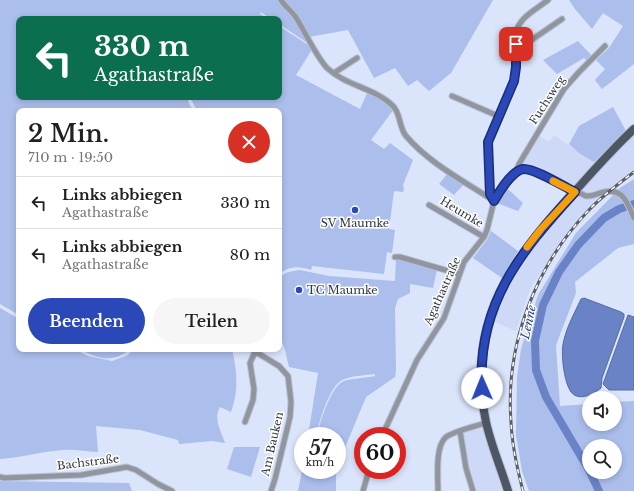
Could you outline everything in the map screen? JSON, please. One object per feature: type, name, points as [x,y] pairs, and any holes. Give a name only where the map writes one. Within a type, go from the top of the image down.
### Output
[{"type":"main road","points":[[508,491],[486,423],[482,399],[482,364],[485,336],[494,307],[505,282],[524,251],[541,229],[631,132]]},
{"type":"street","points":[[281,0],[294,16],[327,68],[392,104],[396,109],[404,134],[421,153],[494,201]]},
{"type":"street","points":[[494,201],[490,194],[489,138],[514,81],[516,67],[516,33],[518,25],[548,0]]},
{"type":"street","points":[[516,33],[519,33],[530,41],[562,19]]},
{"type":"street","name":"Fuchsweg","points":[[516,172],[519,164],[564,89],[605,46]]},
{"type":"street","points":[[334,73],[358,58]]},
{"type":"street","points":[[452,96],[498,116]]},
{"type":"street","points":[[516,172],[523,169],[534,171],[586,196],[604,192],[621,194],[626,199],[634,218]]},
{"type":"street","name":"Agathastraße","points":[[386,427],[410,373],[444,318],[459,274],[466,259],[484,238],[494,201],[516,172]]},
{"type":"street","name":"Heumke","points":[[429,205],[436,207],[484,238]]},
{"type":"street","points":[[395,257],[400,256],[459,274]]},
{"type":"street","points":[[246,422],[253,400],[254,389],[250,363],[253,352]]},
{"type":"street","name":"Am Bauken","points":[[256,352],[279,366],[288,376],[291,402],[290,417],[271,491]]},
{"type":"street","points":[[438,491],[438,464],[440,448],[445,437],[486,423]]},
{"type":"street","points":[[460,431],[466,468],[473,491]]},
{"type":"street","name":"Bachstraße","points":[[0,476],[81,475],[127,467],[136,470],[172,491]]},
{"type":"street","points":[[363,491],[366,479]]},
{"type":"shaded area","points":[[0,0],[280,0],[293,16],[309,44],[282,26],[282,16],[267,16],[261,12],[260,14],[264,16],[16,16],[16,100],[188,100],[192,108],[16,108],[16,313],[0,304]]},
{"type":"shaded area","points":[[282,0],[493,0],[451,73],[429,91],[417,80],[408,86],[395,68],[374,78],[348,30],[309,37]]},
{"type":"shaded area","points":[[569,0],[634,0],[634,64],[602,89],[595,80],[605,69],[596,60],[609,48],[623,26],[603,13],[592,29]]},
{"type":"shaded area","points":[[282,28],[313,48],[296,75],[360,109],[368,91],[382,99],[394,109],[371,140],[384,149],[390,143],[413,160],[403,185],[403,192],[394,191],[389,229],[395,230],[392,253],[387,252],[384,274],[312,266],[311,270],[295,268],[287,269],[282,272],[282,108],[196,108],[192,100],[282,100]]},
{"type":"shaded area","points":[[578,41],[592,56],[587,61],[584,58],[557,74],[543,60]]},
{"type":"shaded area","points":[[613,107],[626,131],[594,162],[579,153],[569,144],[579,126]]},
{"type":"shaded area","points":[[634,133],[634,171],[608,190],[569,230],[530,289],[516,331],[492,321],[497,305],[516,268],[552,220]]},
{"type":"shaded area","points":[[538,135],[549,142],[554,135],[594,162],[574,185],[558,179],[533,166],[523,165],[523,161]]},
{"type":"shaded area","points":[[447,174],[464,184],[454,195],[439,184]]},
{"type":"shaded area","points":[[634,179],[634,244],[618,248],[575,282],[576,293],[556,345],[560,406],[582,404],[582,431],[622,431],[622,402],[634,401],[634,491],[529,491],[522,471],[516,435],[517,377],[521,349],[538,295],[576,233],[620,188]]},
{"type":"shaded area","points":[[505,189],[509,190],[523,203],[518,211],[497,203]]},
{"type":"shaded area","points":[[491,231],[518,251],[502,278],[473,258],[487,240]]},
{"type":"shaded area","points":[[396,258],[437,270],[433,288],[410,284],[410,293],[398,299],[395,308],[395,377],[366,397],[346,445],[346,427],[319,427],[330,397],[334,390],[344,381],[375,376],[375,374],[348,378],[338,383],[329,396],[318,427],[309,427],[318,373],[289,367],[282,342],[282,275],[288,272],[300,270],[329,276],[395,281]]},
{"type":"shaded area","points":[[584,298],[624,314],[602,378],[601,388],[597,391],[582,391],[582,397],[574,395],[569,388],[564,369],[562,349],[570,321],[581,299]]},
{"type":"shaded area","points":[[0,308],[16,317],[16,352],[80,352],[88,356],[112,361],[126,356],[131,352],[233,352],[236,380],[234,404],[231,412],[220,407],[217,416],[218,425],[225,443],[212,441],[179,444],[178,440],[140,430],[96,426],[98,452],[63,450],[0,459]]},
{"type":"shaded area","points":[[628,315],[634,317],[634,390],[609,390],[603,384]]},
{"type":"shaded area","points":[[86,352],[126,352],[112,358],[100,358]]},
{"type":"shaded area","points":[[483,429],[503,491],[476,491],[469,467],[464,433],[472,430]]},
{"type":"shaded area","points":[[234,447],[260,447],[251,477],[227,469]]},
{"type":"shaded area","points":[[300,479],[336,479],[336,491],[298,491]]},
{"type":"shaded area","points":[[0,481],[129,483],[132,491],[0,491]]},
{"type":"waterway","name":"Lenne","points":[[582,458],[546,397],[536,370],[535,341],[543,305],[559,272],[578,245],[604,218],[619,209],[634,204]]},
{"type":"waterway","name":"Lenne","points":[[593,479],[599,491]]},
{"type":"railway","points":[[523,491],[512,440],[510,393],[513,364],[527,309],[539,282],[569,233],[599,200],[634,172]]},
{"type":"slow traffic","points":[[527,247],[541,229],[575,192],[553,181]]},
{"type":"place","name":"SV Maumke","points":[[355,210]]},
{"type":"place","name":"TC Maumke","points":[[299,290]]},
{"type":"route","points":[[482,388],[481,378],[485,336],[499,292],[524,251],[541,229],[575,192],[534,171],[523,169],[516,172],[510,178],[498,193],[494,201],[490,194],[488,142],[514,81],[516,67],[516,44]]}]
